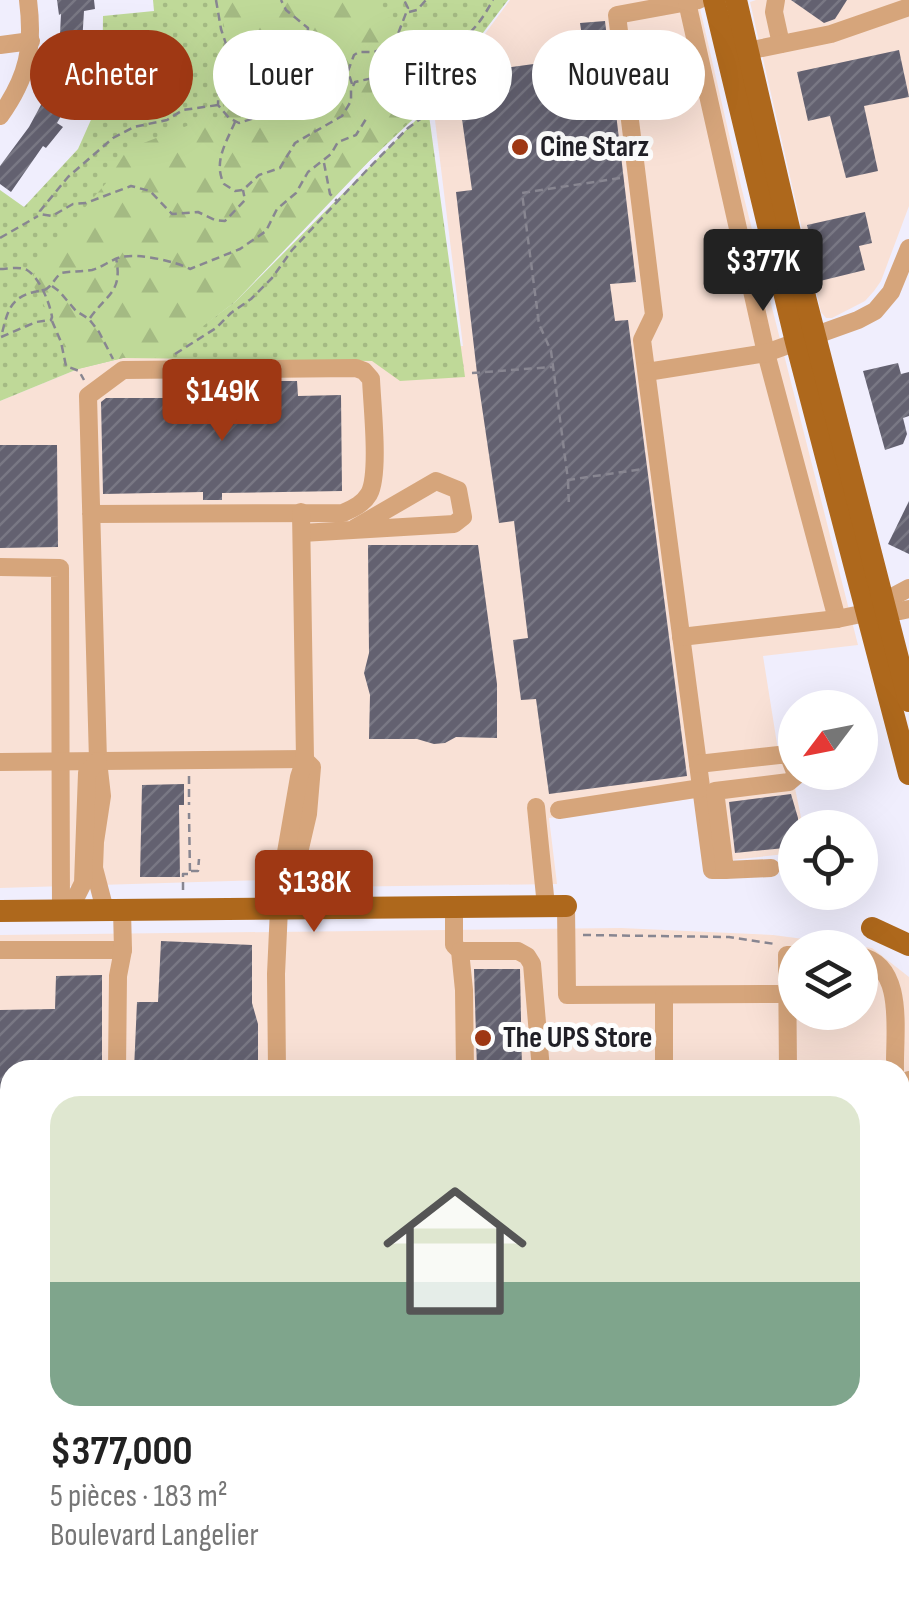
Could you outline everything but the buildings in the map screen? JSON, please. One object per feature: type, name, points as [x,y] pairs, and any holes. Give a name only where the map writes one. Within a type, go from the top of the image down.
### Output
[{"type":"main road","points":[[714,0],[876,611],[909,774]]},
{"type":"main road","points":[[736,0],[806,339]]},
{"type":"main road","points":[[876,611],[909,700]]},
{"type":"main road","points":[[0,911],[556,906]]},
{"type":"main road","points":[[872,928],[909,945]]},
{"type":"street","points":[[28,0],[30,30]]},
{"type":"street","points":[[776,0],[774,12],[781,44]]},
{"type":"street","points":[[772,868],[712,870],[642,340],[654,315],[617,15],[693,1],[766,354],[837,618]]},
{"type":"street","points":[[747,52],[831,34],[909,7]]},
{"type":"street","points":[[0,45],[30,41]]},
{"type":"street","points":[[0,116],[21,81],[30,49]]},
{"type":"street","points":[[648,372],[766,354],[848,325],[875,311],[892,292],[909,248]]},
{"type":"street","points":[[91,514],[343,513],[356,507],[372,488],[374,476],[371,379],[356,368],[123,370],[88,396],[91,514],[98,761],[102,796],[94,868],[114,910],[122,950],[116,1060]]},
{"type":"street","points":[[302,533],[454,524],[463,517],[458,490],[436,481],[355,528]]},
{"type":"street","points":[[277,1060],[280,909],[295,891],[312,768],[304,759],[301,512]]},
{"type":"street","points":[[0,568],[60,568],[61,910]]},
{"type":"street","points":[[876,611],[909,588]]},
{"type":"street","points":[[681,637],[909,609]]},
{"type":"street","points":[[698,764],[778,755]]},
{"type":"street","points":[[0,762],[304,759]]},
{"type":"street","points":[[61,910],[77,896],[83,882],[87,773],[98,761]]},
{"type":"street","points":[[725,870],[715,791],[778,783]]},
{"type":"street","points":[[558,810],[701,788]]},
{"type":"street","points":[[536,807],[556,906],[567,995],[778,994]]},
{"type":"street","points":[[454,908],[454,945],[460,952],[464,990],[465,1060]]},
{"type":"street","points":[[0,950],[122,950]]},
{"type":"street","points":[[460,952],[518,951],[527,956],[532,964],[539,1060]]},
{"type":"street","points":[[878,964],[893,988],[895,1060]]},
{"type":"street","points":[[664,994],[664,1060]]},
{"type":"street","points":[[788,1030],[788,1060]]},
{"type":"path","points":[[216,0],[220,30]]},
{"type":"path","points":[[281,0],[308,30]]},
{"type":"path","points":[[400,30],[408,5],[404,0]]},
{"type":"path","points":[[407,12],[416,10],[426,0]]},
{"type":"path","points":[[473,30],[493,0]]},
{"type":"path","points":[[349,69],[356,53],[369,52]]},
{"type":"path","points":[[248,120],[235,122],[218,168],[224,184],[236,190],[243,190],[259,175],[280,168],[295,143],[342,116],[351,101],[353,86],[349,74]]},
{"type":"path","points":[[353,86],[369,79]]},
{"type":"path","points":[[0,238],[40,214],[68,177],[113,138],[134,127],[167,120],[184,110],[213,106]]},
{"type":"path","points":[[1,338],[10,307],[26,294],[50,285],[60,273],[98,268],[116,258],[141,256],[190,269],[240,249],[266,231],[277,209],[296,193],[308,172],[331,154],[338,142],[356,135],[366,119]]},
{"type":"path","points":[[170,357],[251,300],[292,250],[419,120]]},
{"type":"path","points":[[324,161],[330,194],[338,202]]},
{"type":"path","points":[[569,508],[552,351],[538,324],[522,193],[637,177]]},
{"type":"path","points":[[40,214],[52,216],[73,204],[86,204],[132,186],[150,191],[172,214],[198,212],[225,221],[245,200],[243,190]]},
{"type":"path","points":[[89,320],[114,291],[118,276],[116,258]]},
{"type":"path","points":[[0,269],[22,268],[32,273],[50,303],[51,320],[66,366],[79,372],[91,394]]},
{"type":"path","points":[[50,285],[99,332],[120,372]]},
{"type":"path","points":[[1,338],[36,322],[51,320]]},
{"type":"path","points":[[472,373],[553,366]]},
{"type":"path","points":[[568,480],[660,466]]},
{"type":"path","points":[[189,770],[189,805]]},
{"type":"path","points":[[183,893],[183,874],[190,874],[189,813]]},
{"type":"path","points":[[190,870],[198,870],[199,859]]},
{"type":"path","points":[[581,935],[728,937],[778,947]]},
{"type":"shaded area","points":[[510,0],[698,0],[705,30],[532,30],[532,120],[705,120],[705,30],[858,645],[763,656],[778,750],[778,790],[795,790],[800,810],[778,810],[778,855],[722,861],[712,796],[549,818],[557,884],[328,887],[309,881],[263,880],[0,888],[0,401],[78,369],[123,358],[463,346],[435,120],[512,120],[512,30],[488,30]]},
{"type":"shaded area","points":[[909,0],[909,206],[881,281],[865,301],[832,318],[821,312],[750,2]]},
{"type":"shaded area","points":[[621,928],[778,936],[778,1030],[878,1030],[878,953],[909,977],[909,1060],[0,1060],[0,935]]},
{"type":"green space","points":[[153,0],[508,0],[485,30],[369,30],[369,120],[412,120],[172,348],[235,302],[416,120],[430,120],[465,377],[400,381],[372,361],[123,358],[78,369],[0,401],[0,190],[24,207],[78,149],[91,120],[193,120],[193,30],[103,30],[103,16],[154,11]]},
{"type":"green space","points":[[220,0],[370,0],[402,30],[369,30],[369,120],[408,120],[235,302],[162,357],[123,358],[78,369],[31,281],[43,256],[107,182],[125,153],[213,118],[349,120],[349,30],[225,30]]},
{"type":"place","name":"Cine Starz","points":[[520,147]]},
{"type":"place","name":"The UPS Store","points":[[483,1038]]}]
